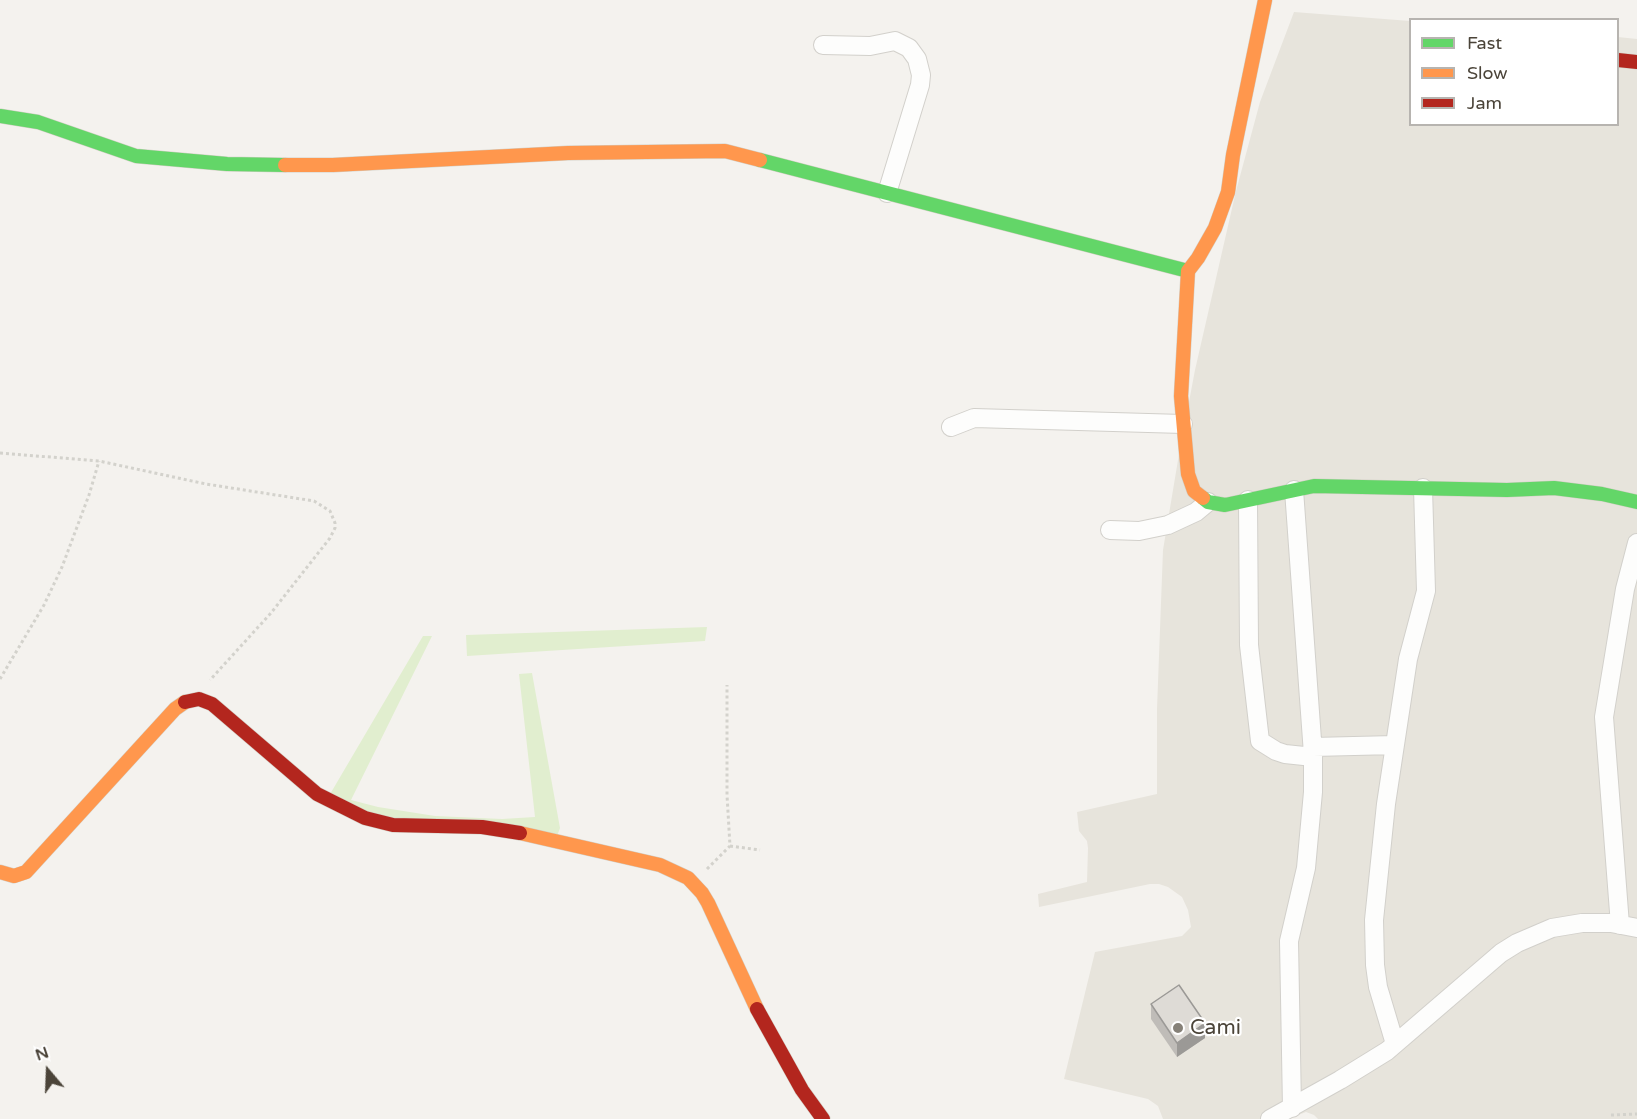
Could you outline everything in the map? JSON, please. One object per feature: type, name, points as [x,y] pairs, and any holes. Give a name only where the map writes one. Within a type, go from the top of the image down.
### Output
[{"type":"street","points":[[1266,0],[1233,155],[1228,192],[1215,228],[1188,271],[1181,396],[1190,483],[1194,491],[1208,502],[1225,505],[1314,486],[1506,490],[1554,488],[1602,494],[1637,502]]},
{"type":"street","points":[[823,45],[870,46],[895,41],[909,48],[917,59],[921,75],[920,85],[887,193]]},
{"type":"street","points":[[1619,60],[1637,62]]},
{"type":"street","points":[[0,116],[38,122],[136,156],[182,161],[280,166],[568,153],[724,151],[1188,271]]},
{"type":"street","points":[[951,426],[974,418],[1183,424]]},
{"type":"street","points":[[1395,1044],[1378,987],[1374,920],[1386,804],[1408,659],[1426,591],[1424,488]]},
{"type":"street","points":[[1292,1108],[1289,941],[1308,849],[1313,792],[1313,751],[1294,490]]},
{"type":"street","points":[[1248,500],[1249,645],[1260,741],[1276,752],[1304,756],[1313,751],[1395,745]]},
{"type":"street","points":[[1110,530],[1138,531],[1168,525],[1208,502]]},
{"type":"street","points":[[1270,1119],[1340,1080],[1395,1044],[1517,943],[1534,934],[1567,925],[1596,922],[1628,926],[1604,717],[1625,589],[1637,543]]},
{"type":"street","points":[[0,872],[14,876],[30,868],[175,709],[186,701],[199,699],[212,704],[317,794],[365,818],[393,825],[482,827],[533,835],[670,868],[694,884],[708,903],[749,995],[802,1090],[823,1119]]},
{"type":"path","points":[[0,453],[99,461],[206,484],[314,501],[326,507],[335,523],[333,533],[271,613],[192,699]]},
{"type":"path","points":[[0,679],[44,605],[62,567],[82,517],[99,461]]},
{"type":"path","points":[[694,884],[730,846],[727,795],[727,686]]},
{"type":"path","points":[[730,846],[760,850]]},
{"type":"path","points":[[1611,1115],[1637,1114]]},
{"type":"shaded area","points":[[1294,12],[1409,21],[1409,126],[1619,126],[1619,37],[1637,39],[1637,1119],[1318,1119],[1306,1112],[1288,1119],[1163,1119],[1158,1106],[1148,1099],[1064,1079],[1095,952],[1182,936],[1191,927],[1188,910],[1182,897],[1168,887],[1159,884],[1039,907],[1038,894],[1087,882],[1087,841],[1079,831],[1077,812],[1157,794],[1157,709],[1163,550],[1195,370],[1236,191],[1260,102]]},
{"type":"green space","points":[[707,627],[705,641],[467,656],[466,635]]},
{"type":"green space","points":[[423,636],[432,636],[351,800],[378,807],[435,816],[502,819],[535,817],[519,674],[532,673],[560,828],[556,839],[416,827],[326,801]]},
{"type":"building","points":[[1179,985],[1205,1023],[1177,1043],[1151,1004]]},
{"type":"traffic: fast","points":[[0,116],[38,122],[136,156],[227,164],[285,165]]},
{"type":"traffic: fast","points":[[760,160],[1188,271]]},
{"type":"traffic: fast","points":[[1203,498],[1208,502],[1225,505],[1314,486],[1507,490],[1554,488],[1602,494],[1637,502]]},
{"type":"traffic: slow","points":[[1203,498],[1194,491],[1188,474],[1181,396],[1188,271],[1215,228],[1228,192],[1233,155],[1265,0]]},
{"type":"traffic: slow","points":[[285,165],[333,165],[568,153],[725,151],[760,160]]},
{"type":"traffic: slow","points":[[0,872],[14,876],[26,872],[175,709],[185,702]]},
{"type":"traffic: slow","points":[[520,833],[660,865],[688,878],[708,903],[757,1009]]},
{"type":"traffic: jam","points":[[1619,60],[1637,62]]},
{"type":"traffic: jam","points":[[185,702],[199,699],[212,704],[317,794],[365,818],[393,825],[482,827],[520,833]]},
{"type":"traffic: jam","points":[[757,1009],[802,1090],[823,1119]]},
{"type":"place","name":"Cami","points":[[1178,1028]]}]
